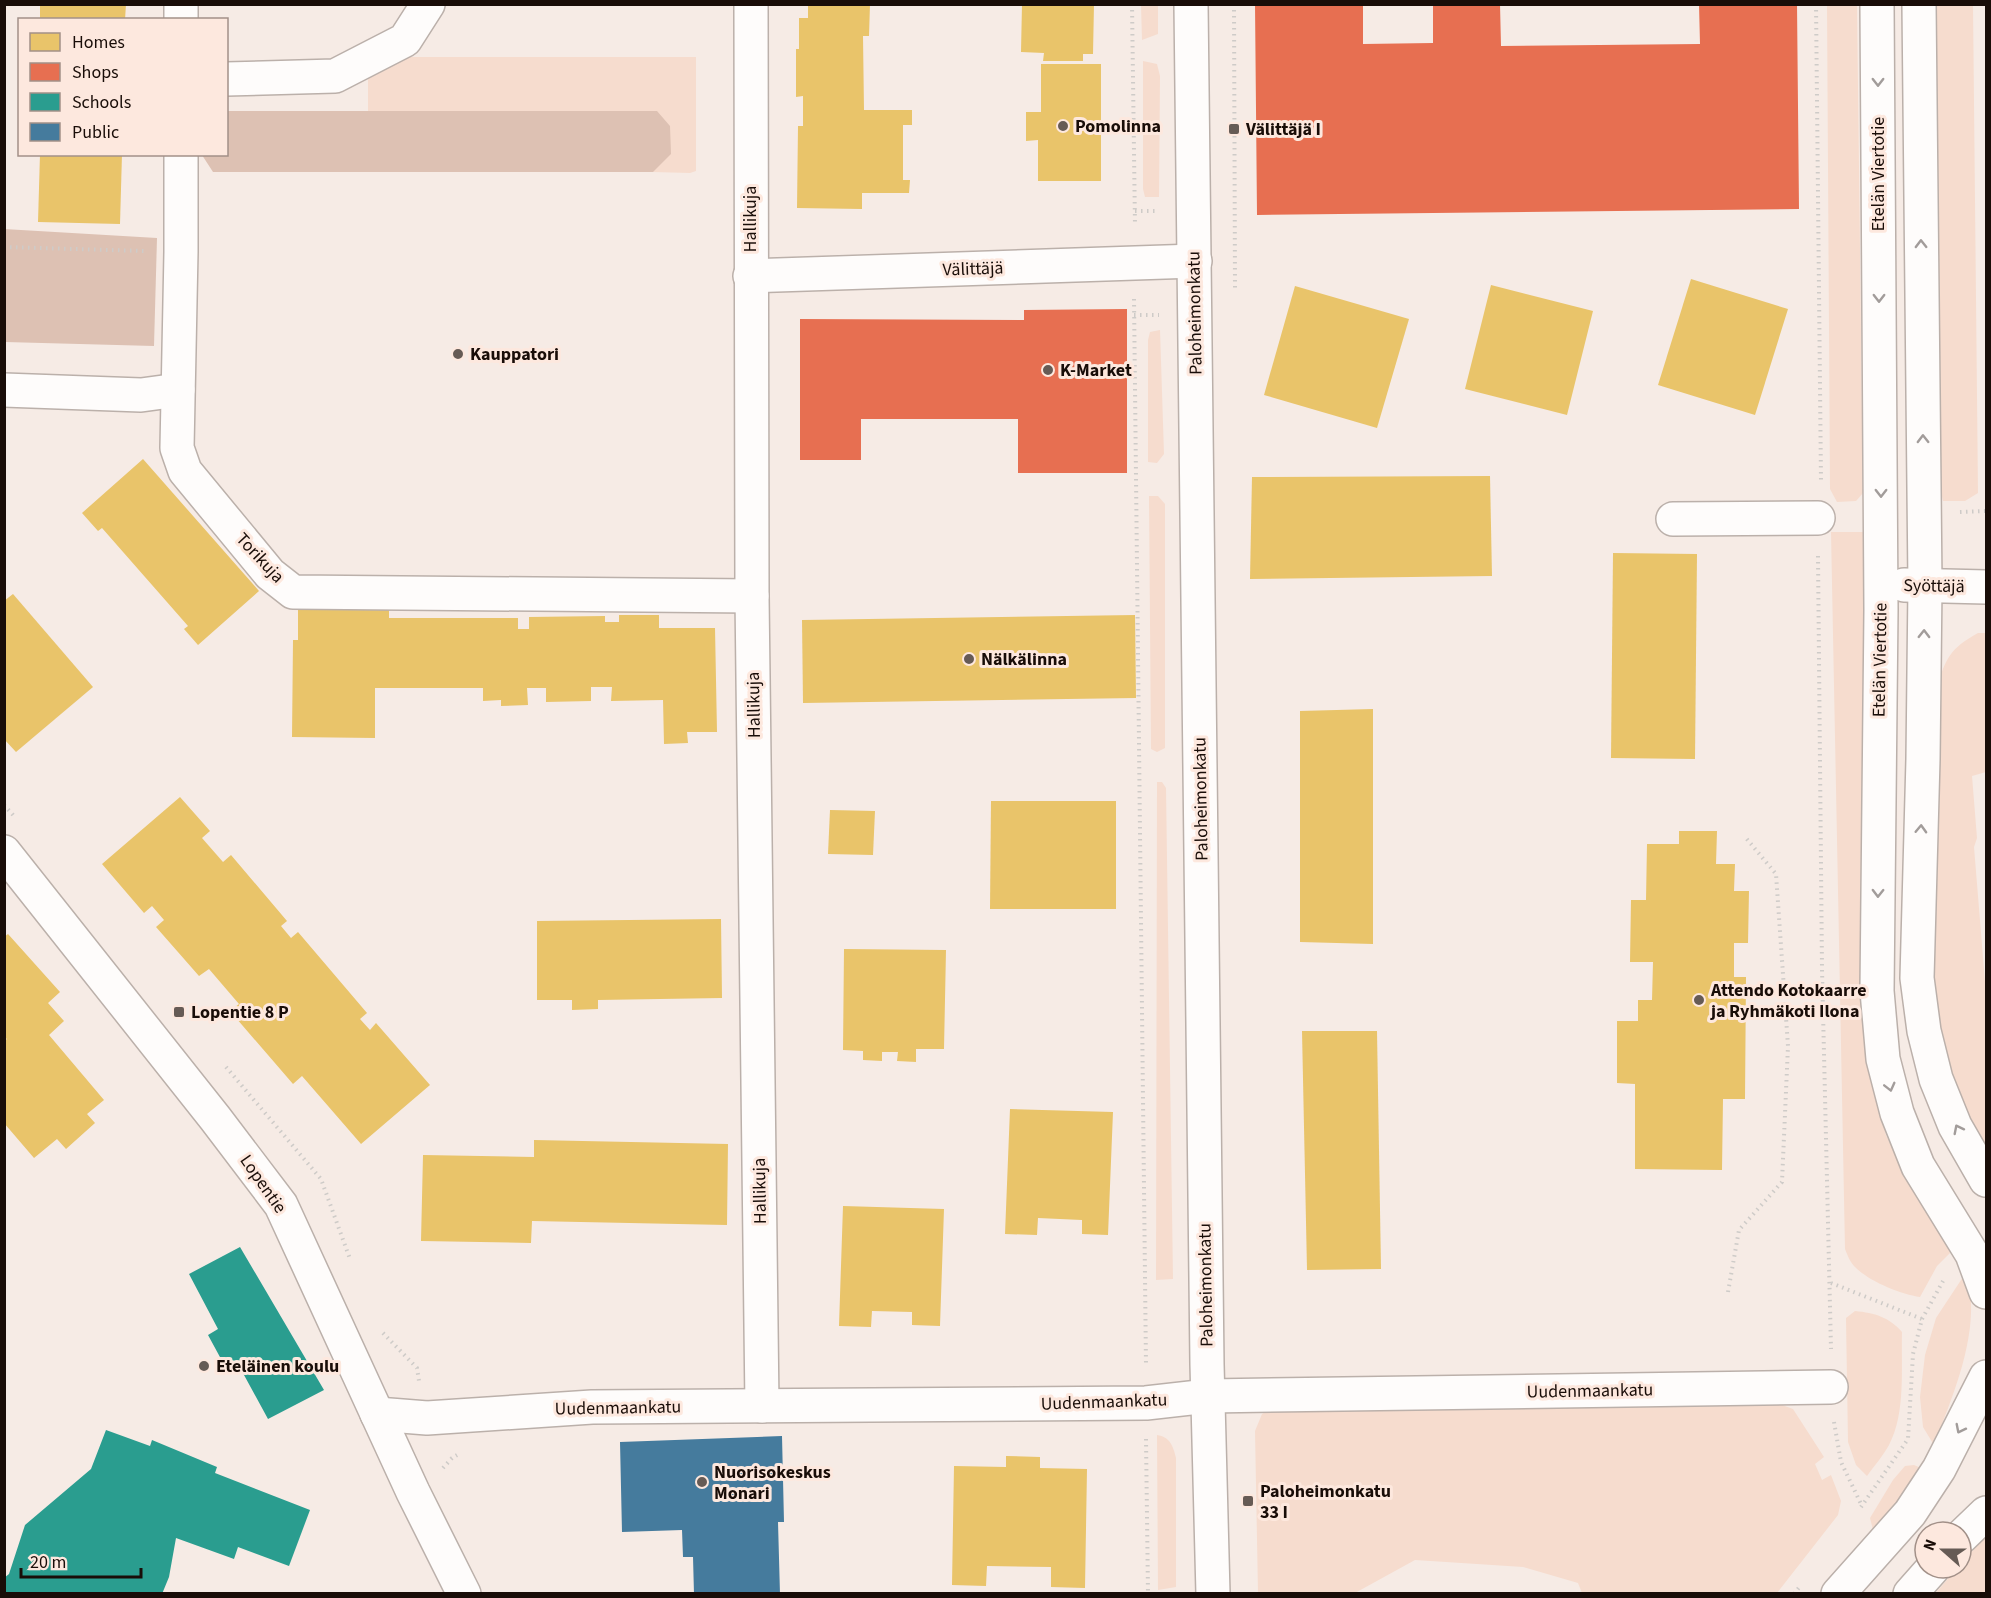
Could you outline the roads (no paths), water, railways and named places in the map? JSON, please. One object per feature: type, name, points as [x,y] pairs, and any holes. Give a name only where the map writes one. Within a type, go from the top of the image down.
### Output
[{"type":"street","points":[[228,79],[335,76],[405,40],[428,4]]},
{"type":"street","name":"Hallikuja","points":[[751,4],[752,596],[762,1406]]},
{"type":"street","name":"Paloheimonkatu","points":[[1191,4],[1208,1396],[1213,1593]]},
{"type":"street","name":"Etelän Viertotie","points":[[1877,4],[1881,585],[1877,991],[1883,1059],[1897,1113],[1918,1166],[1972,1254],[1986,1292]]},
{"type":"street","points":[[1919,4],[1925,585],[1917,978],[1924,1031],[1936,1079],[1955,1126],[1986,1180]]},
{"type":"street","name":"Torikuja","points":[[181,156],[177,448],[185,471],[270,574],[293,591],[752,596]]},
{"type":"street","name":"Välittäjä","points":[[750,276],[1195,261]]},
{"type":"street","points":[[4,390],[141,395],[178,390]]},
{"type":"street","points":[[1673,519],[1818,518]]},
{"type":"street","name":"Syöttäjä","points":[[1881,585],[1986,587]]},
{"type":"street","name":"Lopentie","points":[[4,852],[281,1205],[413,1492],[464,1593]]},
{"type":"street","points":[[1838,1593],[1910,1513],[1939,1469],[1986,1377]]},
{"type":"street","name":"Uudenmaankatu","points":[[377,1414],[427,1418],[592,1407],[1146,1403],[1208,1396],[1831,1387]]},
{"type":"street","points":[[1973,1525],[1986,1513]]},
{"type":"street","points":[[1911,1593],[1922,1580]]},
{"type":"place","name":"Pomolinna","points":[[1063,126]]},
{"type":"place","name":"Välittäjä I","points":[[1234,129]]},
{"type":"place","name":"Kauppatori","points":[[458,354]]},
{"type":"place","name":"K-Market","points":[[1048,370]]},
{"type":"place","name":"Nälkälinna","points":[[969,659]]},
{"type":"place","name":"Attendo Kotokaarre ja Ryhmäkoti Ilona","points":[[1699,1000]]},
{"type":"place","name":"Lopentie 8 P","points":[[179,1012]]},
{"type":"place","name":"Eteläinen koulu","points":[[204,1366]]},
{"type":"place","name":"Nuorisokeskus Monari","points":[[702,1482]]},
{"type":"place","name":"Paloheimonkatu 33 I","points":[[1248,1501]]}]
